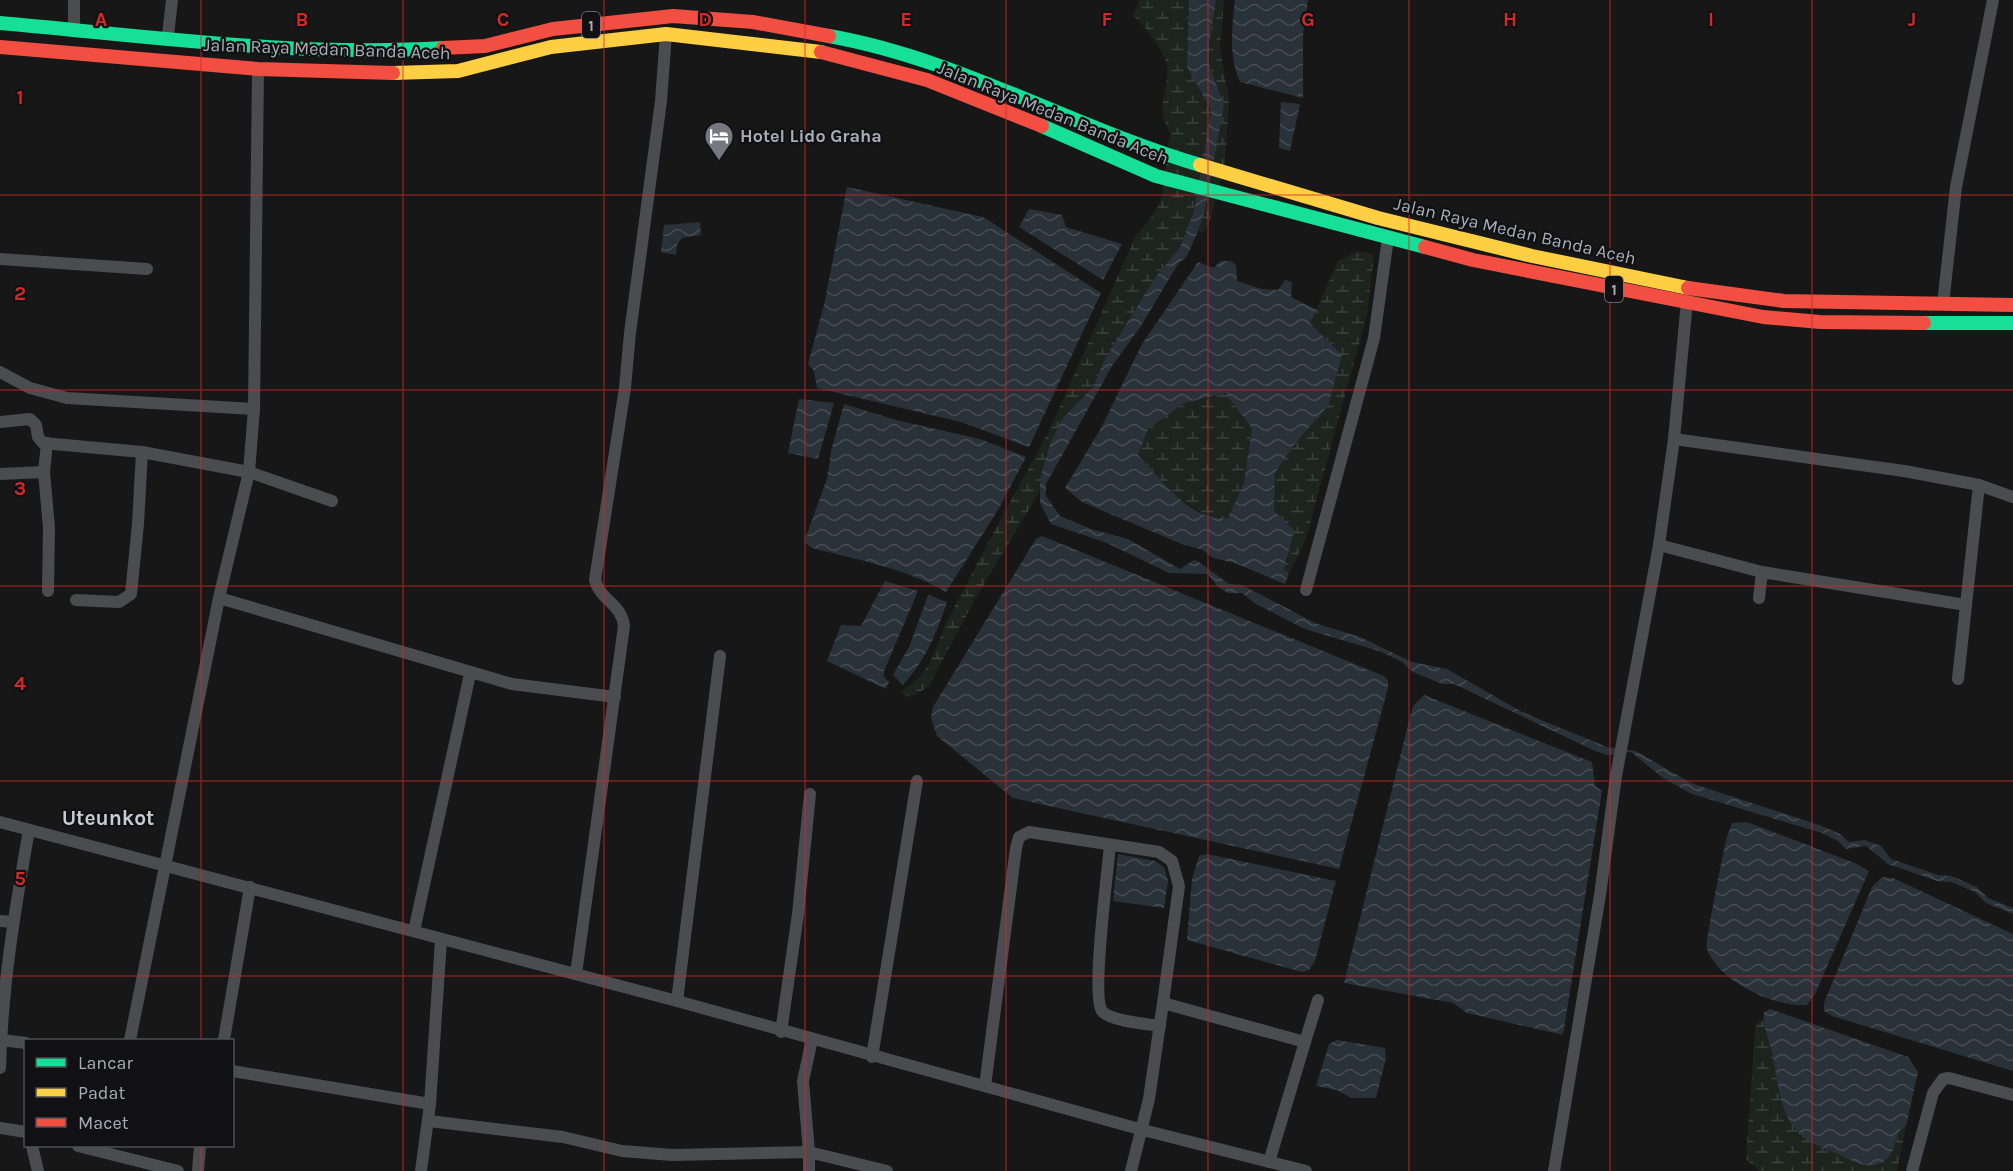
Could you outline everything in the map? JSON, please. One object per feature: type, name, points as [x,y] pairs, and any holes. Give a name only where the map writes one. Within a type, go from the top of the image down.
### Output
[{"type":"highway","name":"Jalan Raya Medan Banda Aceh","points":[[0,22],[344,50],[430,50],[485,46],[553,29],[673,16],[753,22],[865,42],[953,69],[1163,154],[1229,175],[1443,235],[1532,256],[1689,288],[1784,302],[2013,305]]},
{"type":"highway","name":"Jalan Raya Medan Banda Aceh","points":[[0,47],[258,69],[388,73],[458,71],[551,47],[666,34],[796,48],[840,55],[927,80],[1011,112],[1156,177],[1473,260],[1687,304],[1763,317],[1820,322],[2013,323]]},
{"type":"highway","points":[[1011,112],[1017,94]]},
{"type":"street","points":[[74,0],[74,28]]},
{"type":"street","points":[[168,35],[172,0]]},
{"type":"street","points":[[1943,303],[1956,187],[1993,0]]},
{"type":"street","points":[[576,975],[624,626],[623,616],[597,589],[595,580],[625,388],[630,333],[661,101],[666,34]]},
{"type":"street","points":[[130,1039],[219,598],[249,472],[254,409],[258,69]]},
{"type":"street","points":[[1306,590],[1374,338],[1388,238]]},
{"type":"street","points":[[0,259],[147,269]]},
{"type":"street","points":[[1554,1171],[1600,895],[1616,776],[1659,545],[1674,439],[1689,288]]},
{"type":"street","points":[[0,372],[30,388],[68,398],[254,409]]},
{"type":"street","points":[[0,422],[30,419],[36,425],[38,437],[47,443],[142,452],[249,472],[332,501]]},
{"type":"street","points":[[1674,439],[1904,471],[1979,485],[2013,497]]},
{"type":"street","points":[[47,443],[44,472],[49,528],[48,591]]},
{"type":"street","points":[[76,600],[123,602],[131,594],[142,452]]},
{"type":"street","points":[[0,474],[44,472]]},
{"type":"street","points":[[1958,679],[1979,485]]},
{"type":"street","points":[[1659,545],[1762,572],[1966,605]]},
{"type":"street","points":[[1759,598],[1762,572]]},
{"type":"street","points":[[219,598],[470,674],[538,689],[615,697]]},
{"type":"street","points":[[677,1001],[720,657]]},
{"type":"street","points":[[414,931],[470,674]]},
{"type":"street","points":[[872,1057],[917,781]]},
{"type":"street","points":[[781,1032],[798,914],[810,794]]},
{"type":"street","points":[[0,822],[677,1001],[781,1032],[1143,1130],[1306,1171]]},
{"type":"street","points":[[0,1068],[6,921],[29,830]]},
{"type":"street","points":[[985,1086],[1019,837],[1029,832],[1159,852],[1172,861],[1178,875],[1179,886],[1143,1130],[1131,1171]]},
{"type":"street","points":[[1110,845],[1098,970],[1099,1003],[1102,1011],[1112,1017],[1160,1026]]},
{"type":"street","points":[[224,1039],[250,887]]},
{"type":"street","points":[[421,1171],[429,1121],[441,940]]},
{"type":"street","points":[[1269,1161],[1318,1000]]},
{"type":"street","points":[[1163,1003],[1305,1042]]},
{"type":"street","points":[[809,1171],[803,1081],[812,1039]]},
{"type":"street","points":[[0,1040],[24,1043]]},
{"type":"street","points":[[234,1071],[430,1104]]},
{"type":"street","points":[[1912,1171],[1933,1093],[1942,1079],[1949,1078],[2013,1095]]},
{"type":"street","points":[[429,1121],[563,1137],[622,1151],[672,1155],[809,1152],[887,1171]]},
{"type":"street","points":[[0,1128],[24,1132]]},
{"type":"street","points":[[32,1147],[38,1171]]},
{"type":"street","points":[[82,1147],[155,1168],[177,1171]]},
{"type":"street","points":[[198,1171],[200,1147]]},
{"type":"green space","points":[[1139,0],[1189,0],[1187,67],[1211,110],[1194,211],[1180,247],[1154,279],[1106,357],[1093,387],[1040,479],[1040,491],[974,601],[929,686],[917,694],[905,697],[902,691],[915,681],[929,665],[947,621],[1050,429],[1136,235],[1157,209],[1161,198],[1171,134],[1163,115],[1167,66],[1153,39],[1133,16]]},
{"type":"green space","points":[[1216,0],[1224,0],[1220,49],[1229,100],[1225,163],[1210,221],[1203,233],[1198,231],[1205,210],[1224,105],[1209,64],[1209,45]]},
{"type":"green space","points":[[1358,251],[1374,254],[1367,315],[1305,542],[1289,573],[1284,570],[1288,559],[1274,511],[1275,473],[1296,442],[1342,355],[1310,323],[1338,261]]},
{"type":"green space","points":[[1225,393],[1252,427],[1244,483],[1228,518],[1213,520],[1173,495],[1138,455],[1148,429],[1184,403]]},
{"type":"green space","points":[[1763,1021],[1772,1051],[1780,1097],[1889,1158],[1902,1128],[1906,1126],[1897,1171],[1759,1171],[1746,1159],[1755,1030],[1757,1022]]},
{"type":"water","points":[[1189,0],[1216,0],[1209,45],[1209,64],[1224,105],[1205,210],[1187,256],[1178,264],[1141,326],[1112,366],[1046,484],[1046,496],[1060,516],[1091,529],[1128,539],[1180,569],[1194,560],[1199,562],[1229,584],[1242,585],[1315,623],[1360,637],[1412,662],[1447,669],[1522,712],[1607,747],[1636,751],[1691,783],[1819,825],[1840,834],[1849,842],[1865,840],[1881,846],[1891,859],[1938,875],[1951,876],[1977,887],[1988,898],[2013,908],[2013,914],[1986,903],[1975,892],[1951,882],[1937,881],[1888,864],[1866,846],[1846,849],[1838,841],[1822,833],[1692,794],[1663,778],[1631,752],[1608,755],[1595,751],[1454,684],[1442,684],[1413,672],[1402,662],[1382,652],[1305,629],[1256,604],[1242,593],[1228,593],[1218,587],[1208,574],[1169,573],[1107,543],[1051,524],[1040,503],[1040,479],[1050,445],[1062,419],[1093,387],[1106,357],[1154,279],[1180,247],[1194,211],[1211,110],[1187,67]]},
{"type":"water","points":[[1235,0],[1308,0],[1303,35],[1303,98],[1240,82],[1232,51]]},
{"type":"water","points":[[1281,102],[1300,104],[1290,151],[1279,148]]},
{"type":"water","points":[[847,187],[983,217],[1101,293],[1029,447],[961,422],[817,388],[814,371],[808,364],[824,305]]},
{"type":"water","points":[[1029,209],[1062,215],[1066,227],[1122,244],[1103,280],[1019,227]]},
{"type":"water","points":[[700,222],[701,235],[682,238],[677,245],[676,255],[661,252],[664,225]]},
{"type":"water","points":[[1220,261],[1231,261],[1236,265],[1237,281],[1262,289],[1278,290],[1285,280],[1292,282],[1291,297],[1317,310],[1310,323],[1342,355],[1328,406],[1296,442],[1275,473],[1274,511],[1294,530],[1284,570],[1289,573],[1285,584],[1235,563],[1213,558],[1203,550],[1182,544],[1082,502],[1065,488],[1101,428],[1142,344],[1198,262],[1214,268]],"holes":[[[1225,393],[1252,428],[1244,483],[1228,518],[1214,518],[1189,507],[1138,455],[1148,429],[1184,403]]]},
{"type":"water","points":[[799,399],[834,403],[818,459],[788,453]]},
{"type":"water","points":[[844,404],[896,420],[980,439],[1026,457],[998,510],[946,592],[898,571],[812,548],[804,542],[827,479],[831,451]]},
{"type":"water","points":[[1042,536],[1384,676],[1388,681],[1388,688],[1339,869],[1013,798],[937,736],[931,718],[933,707],[1036,539]]},
{"type":"water","points":[[885,581],[918,591],[884,671],[884,677],[889,682],[886,689],[827,661],[841,625],[861,626]]},
{"type":"water","points":[[928,595],[947,602],[930,646],[903,685],[893,675],[910,645]]},
{"type":"water","points":[[1424,695],[1592,762],[1595,786],[1602,791],[1563,1035],[1467,1013],[1453,1003],[1344,983],[1413,706]]},
{"type":"water","points":[[1747,822],[1857,864],[1869,871],[1815,994],[1807,1005],[1779,1002],[1749,990],[1723,972],[1713,961],[1707,949],[1711,915],[1726,840],[1732,823]]},
{"type":"water","points":[[1118,854],[1155,861],[1164,867],[1168,881],[1164,908],[1113,901]]},
{"type":"water","points":[[1207,854],[1336,881],[1315,961],[1309,970],[1302,972],[1187,940],[1192,879],[1199,856]]},
{"type":"water","points":[[1882,877],[1893,878],[2013,934],[2013,1071],[1832,1016],[1824,1011],[1824,1003],[1872,887]]},
{"type":"water","points":[[1770,1009],[1908,1057],[1918,1072],[1906,1126],[1899,1134],[1888,1158],[1882,1163],[1865,1165],[1857,1163],[1814,1144],[1797,1131],[1785,1111],[1778,1087],[1765,1027],[1764,1012]]},
{"type":"water","points":[[1337,1040],[1385,1048],[1386,1058],[1376,1098],[1351,1098],[1337,1090],[1316,1086],[1329,1044]]},
{"type":"traffic: fast","points":[[0,23],[221,44],[332,50],[443,48]]},
{"type":"traffic: fast","points":[[829,36],[924,61],[1153,150],[1200,165]]},
{"type":"traffic: fast","points":[[1042,126],[1156,176],[1425,247]]},
{"type":"traffic: fast","points":[[1924,323],[2013,323]]},
{"type":"traffic: slow","points":[[393,73],[458,71],[551,47],[666,34],[821,52]]},
{"type":"traffic: slow","points":[[1200,165],[1378,218],[1532,256],[1688,288]]},
{"type":"traffic: jam","points":[[443,48],[485,46],[553,29],[673,16],[753,22],[829,36]]},
{"type":"traffic: jam","points":[[0,47],[258,69],[393,73]]},
{"type":"traffic: jam","points":[[821,52],[927,80],[1042,126]]},
{"type":"traffic: jam","points":[[1425,247],[1473,260],[1763,317],[1820,322],[1924,323]]},
{"type":"traffic: jam","points":[[1688,288],[1784,301],[2013,305]]},
{"type":"place","name":"Hotel Lido Graha","points":[[719,162]]},
{"type":"district","name":"Uteunkot","points":[[108,818]]}]
